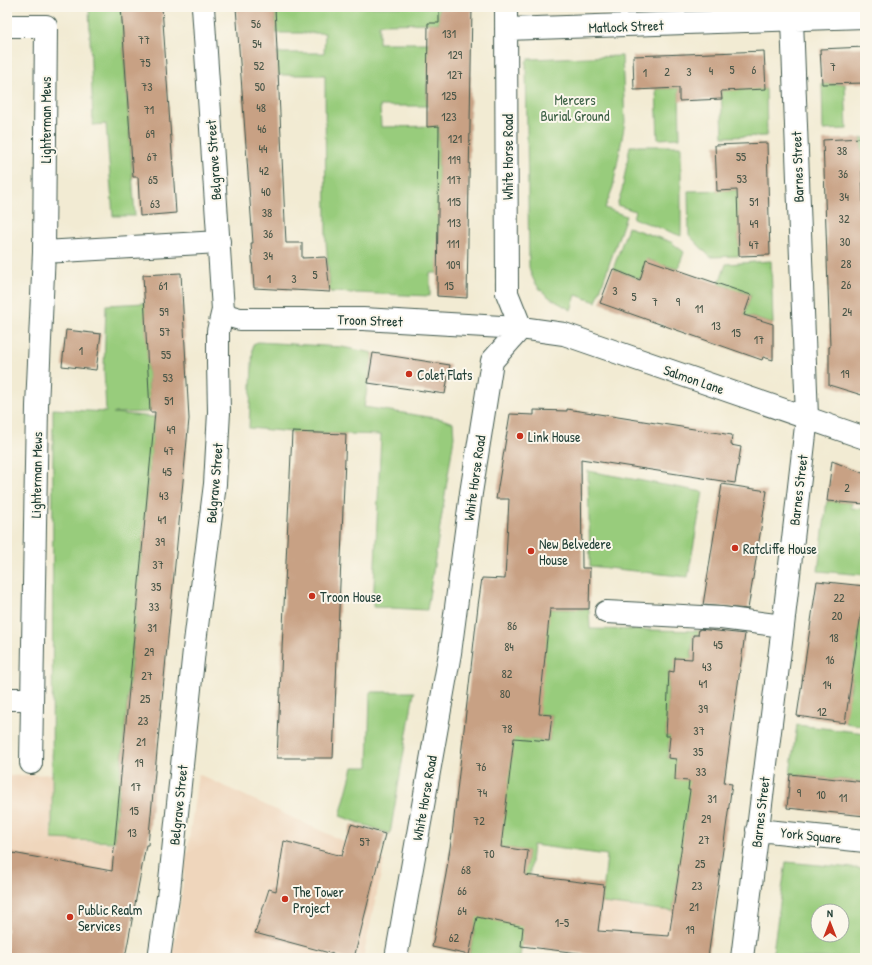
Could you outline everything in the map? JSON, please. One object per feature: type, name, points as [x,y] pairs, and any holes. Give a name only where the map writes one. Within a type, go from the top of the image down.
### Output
[{"type":"street","name":"Belgrave Street","points":[[159,958],[169,890],[195,643],[215,484],[219,412],[218,331],[223,310],[203,7]]},
{"type":"street","name":"White Horse Road","points":[[396,958],[450,653],[471,493],[492,361],[521,328],[507,292],[506,7]]},
{"type":"street","name":"Matlock Street","points":[[506,30],[865,17]]},
{"type":"street","name":"Barnes Street","points":[[742,958],[807,417],[792,20]]},
{"type":"street","name":"Lighterman Mews","points":[[7,26],[46,26],[44,252],[37,406],[31,763]]},
{"type":"street","points":[[44,252],[219,242]]},
{"type":"street","name":"Troon Street","points":[[223,310],[230,316],[240,319],[363,319],[521,328]]},
{"type":"street","name":"Salmon Lane","points":[[521,328],[564,334],[865,438]]},
{"type":"street","points":[[606,612],[721,618],[783,626]]},
{"type":"street","points":[[7,699],[32,699]]},
{"type":"street","name":"York Square","points":[[757,830],[865,841]]},
{"type":"shaded area","points":[[53,774],[53,839],[138,845],[133,875],[7,852],[7,776]]},
{"type":"shaded area","points":[[198,774],[384,860],[363,958],[171,958],[175,940]]},
{"type":"shaded area","points":[[602,903],[679,912],[677,923],[671,922],[669,936],[707,958],[595,958]]},
{"type":"green space","points":[[89,7],[121,7],[135,216],[113,216],[106,124],[93,125]]},
{"type":"green space","points":[[275,7],[439,7],[439,23],[379,24],[379,43],[439,43],[438,84],[427,84],[427,106],[380,106],[381,127],[439,126],[438,273],[430,273],[430,296],[330,292],[326,241],[325,75],[278,75],[277,53],[324,53],[325,33],[276,33]]},
{"type":"green space","name":"Mercers Burial Ground","points":[[622,56],[625,122],[613,187],[605,208],[626,216],[596,302],[576,295],[571,310],[550,298],[539,288],[535,283],[529,267],[526,62],[528,59]]},
{"type":"green space","points":[[822,84],[845,84],[847,129],[823,130]]},
{"type":"green space","points":[[721,87],[766,89],[767,136],[723,137]]},
{"type":"green space","points":[[679,88],[680,138],[658,139],[656,89]]},
{"type":"green space","points":[[861,138],[865,138],[865,207],[863,207]]},
{"type":"green space","points":[[630,146],[681,146],[681,236],[633,218],[635,211],[617,205],[622,190]]},
{"type":"green space","points":[[738,190],[739,256],[710,257],[689,235],[688,191]]},
{"type":"green space","points":[[628,227],[671,242],[684,252],[678,269],[664,265],[657,285],[651,283],[657,263],[647,259],[640,279],[613,269]]},
{"type":"green space","points":[[771,261],[773,324],[744,315],[751,295],[740,291],[732,311],[724,308],[731,288],[719,284],[726,264]]},
{"type":"green space","points":[[145,303],[150,412],[113,413],[155,417],[114,842],[52,839],[53,409],[106,412],[104,370],[106,305]]},
{"type":"green space","points":[[258,342],[342,347],[373,353],[364,407],[442,419],[453,423],[454,437],[427,610],[373,607],[381,435],[292,432],[249,428],[253,344]]},
{"type":"green space","points":[[588,471],[703,492],[688,577],[590,566]]},
{"type":"green space","points":[[827,501],[852,503],[851,508],[865,509],[865,575],[818,571]]},
{"type":"green space","points":[[526,609],[589,609],[590,629],[709,631],[709,635],[693,635],[691,659],[674,672],[669,671],[666,736],[692,738],[691,744],[669,742],[668,758],[676,759],[696,791],[694,811],[687,811],[685,824],[685,878],[678,877],[673,911],[602,903],[607,855],[533,845],[520,958],[493,958],[469,955],[475,928],[469,926],[471,915],[526,866],[528,851],[485,845],[506,737],[549,741],[552,715],[523,713]]},
{"type":"green space","points":[[862,611],[865,611],[865,726],[845,723],[831,690],[850,692],[852,678],[833,675],[835,663],[854,665],[856,655],[836,652],[837,641],[857,644],[859,633],[838,630],[839,619],[860,622]]},
{"type":"green space","points":[[370,692],[414,692],[390,834],[340,816],[353,767],[368,767]]},
{"type":"green space","points":[[797,725],[865,733],[865,782],[790,774]]},
{"type":"green space","points":[[786,862],[865,869],[865,958],[772,958]]},
{"type":"building","points":[[121,7],[162,7],[176,213],[140,216],[138,177],[133,177]]},
{"type":"building","points":[[236,7],[275,7],[286,243],[302,243],[302,258],[326,257],[330,292],[254,288],[251,243],[253,243]]},
{"type":"building","points":[[439,7],[472,7],[467,298],[437,296],[439,126],[427,127],[427,106],[428,23],[439,23]]},
{"type":"building","points":[[865,47],[865,83],[822,84],[820,49]]},
{"type":"building","points":[[764,51],[766,89],[721,91],[722,99],[679,101],[679,88],[634,90],[633,56]]},
{"type":"building","points":[[861,138],[865,268],[865,396],[829,385],[830,347],[823,140]]},
{"type":"building","points":[[767,143],[770,255],[739,256],[737,190],[717,191],[715,145]]},
{"type":"building","points":[[646,259],[751,295],[744,315],[773,324],[773,360],[763,357],[762,360],[600,303],[613,269],[640,280]]},
{"type":"building","points":[[181,273],[189,419],[148,845],[146,845],[125,958],[7,958],[7,852],[112,871],[155,412],[150,412],[143,275]]},
{"type":"building","points":[[66,330],[101,334],[96,370],[62,366]]},
{"type":"building","name":"Colet Flats","points":[[373,353],[450,365],[445,394],[368,383]]},
{"type":"building","points":[[567,409],[732,435],[731,445],[741,447],[735,483],[581,459],[582,568],[590,568],[589,609],[550,609],[539,714],[552,715],[549,741],[514,738],[501,847],[528,851],[525,875],[604,885],[598,931],[669,936],[690,790],[688,790],[689,781],[675,780],[676,759],[668,758],[670,736],[666,736],[669,671],[674,672],[675,658],[692,659],[693,635],[698,635],[699,629],[745,634],[724,783],[732,784],[708,958],[595,958],[595,955],[521,946],[523,927],[477,917],[469,955],[432,947],[452,835],[482,578],[505,579],[509,499],[496,499],[510,414],[534,415],[534,410],[567,411]]},
{"type":"building","name":"Troon House","points":[[292,432],[346,434],[333,758],[277,758]]},
{"type":"building","points":[[832,461],[865,474],[865,504],[827,501]]},
{"type":"building","points":[[722,484],[767,491],[748,609],[703,605]]},
{"type":"building","points":[[817,581],[865,586],[845,723],[797,716]]},
{"type":"building","points":[[790,774],[865,782],[865,816],[787,808]]},
{"type":"building","name":"The Tower Project","points":[[351,824],[385,834],[354,958],[348,958],[255,933],[269,889],[276,891],[284,841],[342,856]]},
{"type":"place","name":"Colet Flats","points":[[409,374]]},
{"type":"place","name":"Link House","points":[[520,436]]},
{"type":"place","name":"Ratcliffe House","points":[[735,548]]},
{"type":"place","name":"New Belvedere House","points":[[531,551]]},
{"type":"place","name":"Troon House","points":[[312,596]]},
{"type":"place","name":"The Tower Project","points":[[285,899]]},
{"type":"place","name":"Public Realm Services","points":[[70,917]]}]
